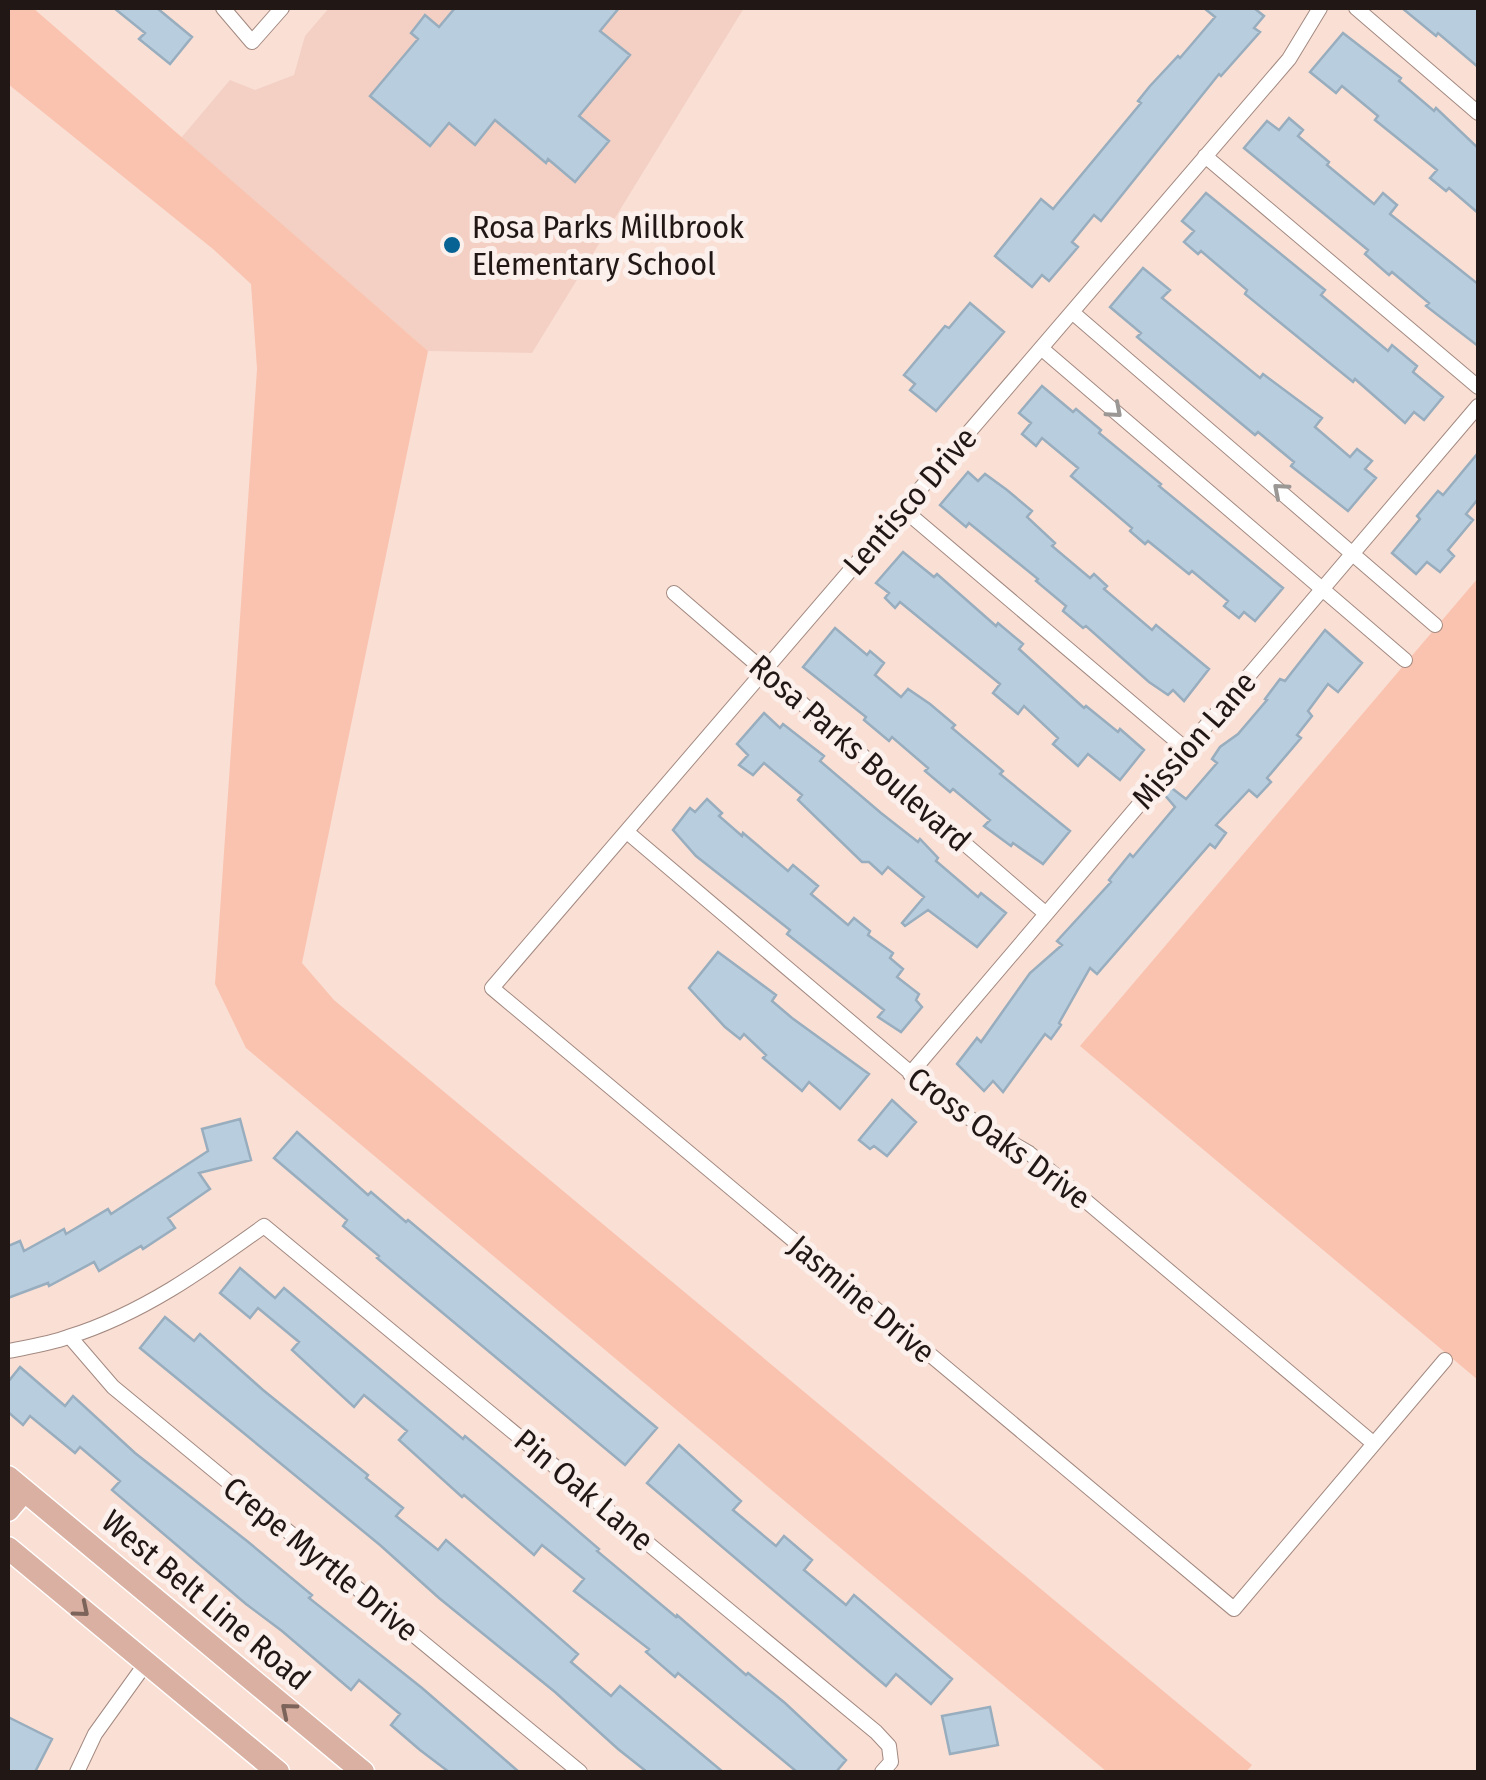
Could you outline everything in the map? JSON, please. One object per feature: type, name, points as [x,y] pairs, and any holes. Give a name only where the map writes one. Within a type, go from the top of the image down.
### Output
[{"type":"main road","points":[[8,1510],[16,1484]]},
{"type":"main road","name":"West Belt Line Road","points":[[16,1484],[362,1772]]},
{"type":"main road","points":[[8,1548],[278,1772]]},
{"type":"street","points":[[223,8],[252,42],[282,8]]},
{"type":"street","name":"Lentisco Drive","points":[[492,988],[1289,59],[1320,8]]},
{"type":"street","points":[[1356,8],[1478,112]]},
{"type":"street","points":[[1205,156],[1478,386]]},
{"type":"street","points":[[1072,312],[1435,624]]},
{"type":"street","points":[[1041,348],[1405,660]]},
{"type":"street","name":"Mission Lane","points":[[910,1074],[1478,406]]},
{"type":"street","points":[[903,509],[1186,750]]},
{"type":"street","name":"Rosa Parks Boulevard","points":[[674,593],[1045,913]]},
{"type":"street","name":"Cross Oaks Drive","points":[[627,832],[910,1074],[952,1108],[1029,1153],[1373,1443]]},
{"type":"street","name":"Jasmine Drive","points":[[492,988],[1234,1608],[1373,1443]]},
{"type":"street","name":"Pin Oak Lane","points":[[70,1337],[187,1282],[264,1226],[876,1732],[888,1746],[887,1767]]},
{"type":"street","points":[[8,1351],[70,1337]]},
{"type":"street","name":"Crepe Myrtle Drive","points":[[70,1337],[112,1387],[580,1772]]},
{"type":"street","points":[[1373,1443],[1445,1360]]},
{"type":"street","points":[[77,1772],[94,1734],[146,1663]]},
{"type":"shaded area","points":[[8,8],[33,8],[428,351],[302,963],[334,1000],[1252,1765],[1246,1772],[1107,1772],[246,1048],[215,984],[257,369],[251,284],[8,84]]},
{"type":"shaded area","name":"Rosa Parks Millbrook Elementary School","points":[[329,8],[744,8],[532,353],[428,351],[181,138],[230,80],[255,90],[294,75],[305,36]]},
{"type":"shaded area","points":[[1478,578],[1478,1380],[1080,1046]]},
{"type":"building","points":[[114,8],[157,8],[192,37],[170,64],[139,39],[145,33]]},
{"type":"building","points":[[455,8],[619,8],[600,31],[630,55],[579,116],[609,141],[575,182],[495,120],[475,145],[449,123],[430,146],[370,96],[418,39],[411,33],[425,15],[439,27]]},
{"type":"building","points":[[1204,8],[1254,8],[1264,16],[1254,28],[1260,32],[1219,74],[1101,221],[1094,215],[1072,242],[1078,247],[1049,281],[1042,275],[1032,287],[995,256],[1041,199],[1053,209],[1141,103],[1138,101],[1150,86],[1215,17]]},
{"type":"building","points":[[1402,8],[1478,8],[1478,67],[1438,33],[1436,36]]},
{"type":"building","points":[[1343,33],[1401,78],[1399,81],[1434,111],[1436,108],[1478,148],[1478,213],[1449,188],[1446,191],[1430,178],[1437,170],[1375,120],[1378,116],[1342,86],[1336,93],[1310,72]]},
{"type":"building","points":[[1289,118],[1303,130],[1298,136],[1329,162],[1327,165],[1374,204],[1383,193],[1397,205],[1390,214],[1478,284],[1478,346],[1426,306],[1429,303],[1392,272],[1389,275],[1365,254],[1368,250],[1244,148],[1267,121],[1279,130]]},
{"type":"building","points":[[1206,193],[1325,290],[1321,295],[1388,351],[1392,345],[1417,366],[1413,372],[1443,397],[1424,420],[1414,412],[1405,423],[1245,294],[1247,290],[1201,251],[1198,254],[1184,242],[1194,231],[1182,221]]},
{"type":"building","points":[[1143,268],[1170,290],[1162,298],[1260,378],[1263,374],[1322,418],[1315,427],[1350,457],[1357,449],[1372,461],[1365,469],[1376,478],[1348,511],[1291,466],[1294,462],[1258,432],[1255,435],[1137,337],[1141,333],[1110,307]]},
{"type":"building","points":[[970,303],[1004,332],[936,411],[910,390],[915,384],[904,375]]},
{"type":"building","points":[[1042,386],[1073,412],[1076,409],[1159,486],[1283,588],[1255,621],[1244,612],[1239,618],[1224,606],[1228,601],[1192,571],[1189,574],[1148,541],[1145,544],[1071,476],[1078,468],[1042,438],[1036,446],[1022,434],[1031,423],[1019,413]]},
{"type":"building","points":[[1478,453],[1478,499],[1466,514],[1473,520],[1448,550],[1454,556],[1440,572],[1427,562],[1416,574],[1392,553],[1438,491],[1443,495]]},
{"type":"building","points":[[968,472],[978,481],[985,474],[1007,490],[1032,511],[1027,517],[1055,543],[1052,546],[1090,578],[1094,574],[1107,586],[1104,589],[1152,630],[1156,625],[1209,669],[1184,701],[1173,690],[1168,695],[1149,682],[1086,626],[1083,628],[1063,611],[1066,606],[1038,579],[969,523],[966,527],[940,505]]},
{"type":"building","points":[[903,552],[934,577],[937,574],[996,626],[998,623],[1023,644],[1019,649],[1084,708],[1118,732],[1120,729],[1144,750],[1120,780],[1088,754],[1078,766],[1053,744],[1058,738],[1024,706],[1018,714],[993,693],[1000,684],[900,602],[895,608],[885,598],[889,593],[876,583]]},
{"type":"building","points":[[835,628],[867,655],[870,651],[884,663],[875,675],[901,697],[908,689],[930,704],[1003,771],[1000,774],[1070,831],[1043,864],[984,826],[990,820],[953,789],[950,792],[892,737],[889,741],[864,720],[866,717],[803,667]]},
{"type":"building","points":[[1325,630],[1362,663],[1338,692],[1328,684],[1308,711],[1312,716],[1297,735],[1301,738],[1267,778],[1271,782],[1257,797],[1249,790],[1216,825],[1226,833],[1215,848],[1210,844],[1097,974],[1090,968],[1051,1039],[1045,1034],[1003,1092],[993,1081],[984,1091],[957,1064],[977,1038],[981,1042],[1030,973],[1062,945],[1057,941],[1175,807],[1163,793],[1169,786],[1186,799],[1217,763],[1212,759],[1220,747],[1238,734],[1280,679],[1285,681]]},
{"type":"building","points":[[764,713],[824,756],[820,761],[918,842],[920,839],[938,858],[936,861],[978,897],[981,893],[1006,913],[977,947],[928,910],[905,926],[902,923],[924,897],[888,867],[882,874],[869,862],[862,862],[798,800],[802,795],[764,763],[753,775],[739,765],[748,755],[737,744]]},
{"type":"building","points":[[707,799],[742,836],[743,833],[788,871],[793,865],[818,886],[811,894],[848,925],[854,918],[870,931],[868,935],[893,953],[890,958],[903,969],[897,977],[919,994],[916,1000],[922,1007],[901,1032],[878,1017],[884,1010],[787,934],[790,930],[696,856],[673,830],[690,808],[695,812]]},
{"type":"building","points":[[718,952],[776,995],[772,1001],[792,1018],[869,1074],[840,1109],[809,1082],[802,1091],[763,1058],[766,1055],[744,1034],[740,1039],[725,1027],[689,988]]},
{"type":"building","points":[[892,1100],[916,1122],[887,1156],[859,1140]]},
{"type":"building","points":[[240,1119],[251,1160],[199,1173],[210,1189],[168,1218],[175,1228],[99,1271],[94,1262],[49,1286],[48,1283],[8,1298],[8,1246],[20,1241],[24,1251],[64,1229],[66,1234],[108,1209],[111,1214],[208,1151],[202,1129]]},
{"type":"building","points":[[297,1132],[368,1195],[371,1192],[408,1220],[657,1428],[625,1465],[377,1258],[343,1226],[347,1220],[274,1158]]},
{"type":"building","points":[[240,1268],[275,1298],[284,1288],[746,1675],[785,1703],[846,1760],[836,1772],[797,1772],[678,1673],[675,1677],[646,1652],[649,1649],[574,1591],[584,1579],[542,1545],[534,1555],[399,1440],[407,1431],[364,1395],[354,1407],[292,1350],[299,1342],[258,1308],[250,1318],[220,1293]]},
{"type":"building","points":[[165,1317],[194,1341],[200,1334],[368,1475],[366,1478],[403,1508],[396,1516],[438,1550],[446,1540],[578,1654],[571,1662],[611,1696],[620,1686],[723,1772],[647,1772],[618,1749],[380,1545],[140,1348]]},
{"type":"building","points":[[20,1367],[65,1406],[73,1396],[135,1453],[247,1541],[312,1595],[309,1598],[519,1772],[449,1772],[420,1750],[391,1725],[400,1714],[359,1680],[351,1690],[246,1604],[112,1490],[120,1481],[80,1447],[75,1453],[30,1416],[23,1425],[8,1412],[8,1382]]},
{"type":"building","points":[[679,1445],[741,1501],[733,1510],[776,1546],[784,1536],[812,1560],[804,1570],[846,1605],[854,1595],[952,1679],[931,1704],[896,1674],[886,1686],[647,1483]]},
{"type":"building","points":[[990,1707],[998,1745],[950,1754],[942,1716]]},
{"type":"building","points":[[8,1717],[52,1739],[35,1772],[8,1772]]},
{"type":"place","name":"Rosa Parks Millbrook Elementary School","points":[[452,245]]}]
